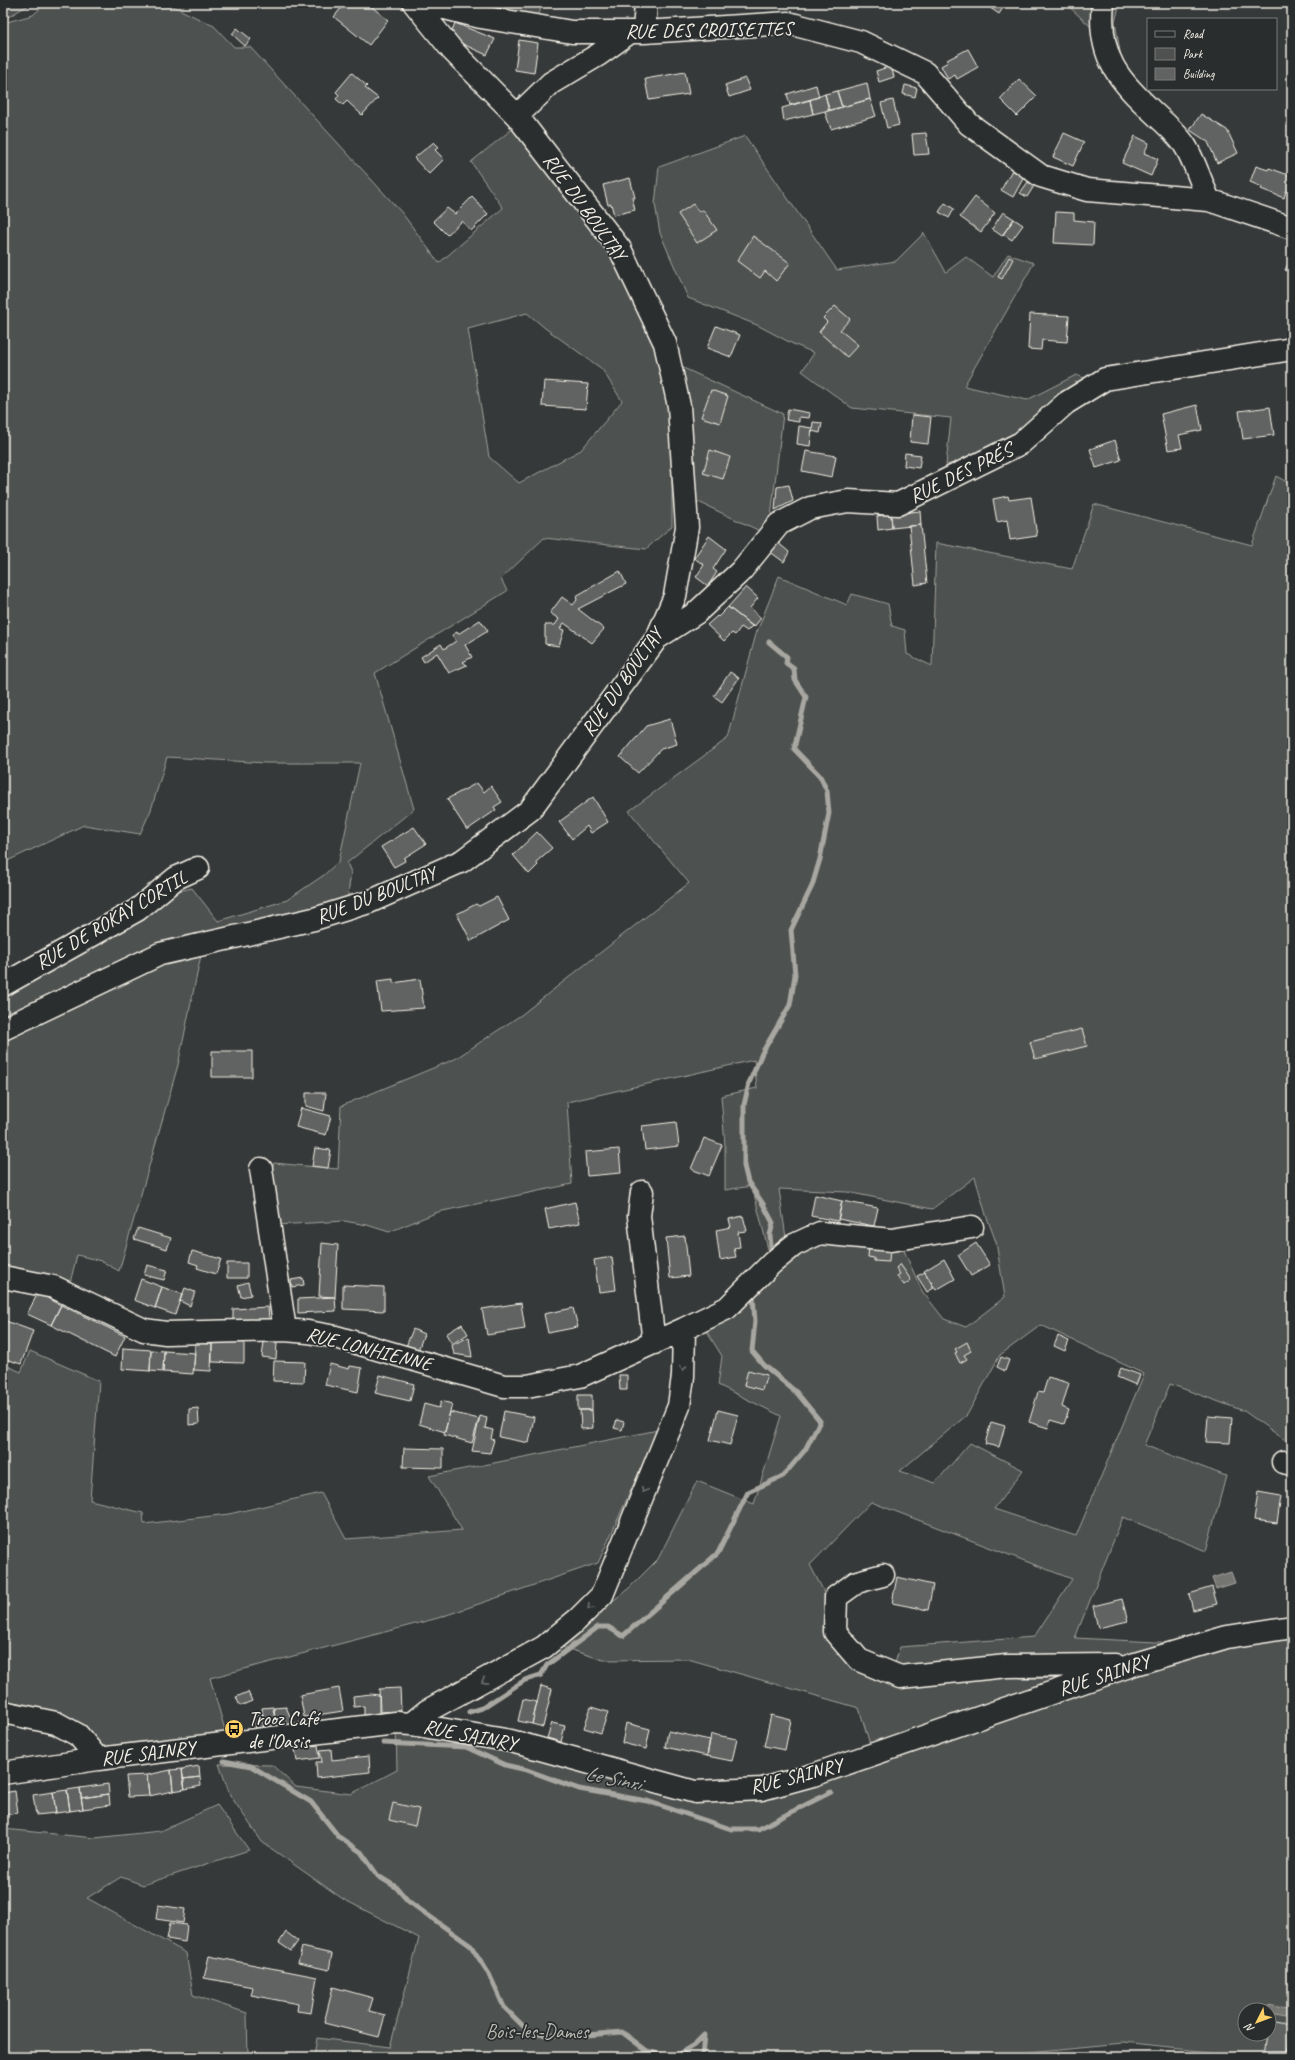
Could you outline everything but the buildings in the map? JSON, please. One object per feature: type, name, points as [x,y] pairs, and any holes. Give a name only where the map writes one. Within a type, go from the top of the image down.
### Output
[{"type":"street","name":"RUE DU BOULTAY","points":[[3,1029],[160,954],[314,920],[369,902],[462,861],[530,810],[657,638],[675,596],[687,527],[679,406],[665,343],[620,250],[517,116],[452,50],[414,3]]},
{"type":"street","name":"RUE DES CROISETTES","points":[[425,3],[481,18],[572,32],[637,32],[788,24],[861,42],[925,73],[969,124],[1041,176],[1087,190],[1209,200],[1292,228]]},
{"type":"street","points":[[517,116],[551,83],[637,32],[646,3]]},
{"type":"street","points":[[1103,3],[1100,24],[1109,62],[1128,88],[1185,145],[1209,200]]},
{"type":"street","name":"RUE DES PRÉS","points":[[657,638],[696,613],[719,592],[741,571],[779,524],[810,508],[848,501],[898,504],[1021,443],[1066,403],[1105,379],[1292,348]]},
{"type":"street","name":"RUE DE ROKAY CORTIL","points":[[3,985],[137,910],[176,878],[198,868]]},
{"type":"street","points":[[261,1168],[285,1330]]},
{"type":"street","points":[[642,1192],[639,1216],[654,1343]]},
{"type":"street","name":"RUE LONHIENNE","points":[[3,1277],[54,1286],[84,1299],[144,1330],[166,1333],[285,1330],[308,1332],[336,1337],[504,1386],[527,1386],[580,1376],[727,1308],[772,1263],[794,1245],[820,1232],[891,1240],[972,1227]]},
{"type":"street","points":[[411,1724],[428,1711],[544,1647],[578,1619],[602,1595],[679,1406],[683,1376],[684,1329]]},
{"type":"street","points":[[883,1574],[857,1582],[836,1597],[835,1632],[859,1660],[900,1677],[1007,1666],[1135,1664]]},
{"type":"street","name":"RUE SAINRY","points":[[3,1772],[98,1758],[380,1725],[411,1724],[511,1741],[695,1792],[762,1789],[813,1775],[1135,1664],[1227,1637],[1292,1627]]},
{"type":"street","points":[[3,1712],[56,1723],[78,1735],[98,1758]]},
{"type":"green space","points":[[3,3],[32,3],[3,20]]},
{"type":"green space","points":[[46,3],[166,3],[214,26],[234,47],[250,47],[402,213],[439,263],[503,208],[471,162],[516,126],[615,251],[660,344],[672,444],[672,526],[646,549],[544,538],[501,579],[507,591],[375,673],[414,809],[347,863],[351,872],[347,901],[160,944],[3,1017],[3,992],[165,894],[192,888],[218,921],[287,900],[324,875],[339,861],[360,763],[266,763],[167,757],[151,810],[140,834],[84,825],[3,863],[3,23],[33,15]],"holes":[[[527,313],[545,328],[602,369],[622,401],[581,450],[519,483],[489,457],[468,329]]]},
{"type":"green space","points":[[467,3],[542,3],[537,23]]},
{"type":"green space","points":[[1065,3],[1094,3],[1091,27]]},
{"type":"green space","points":[[1107,3],[1120,3],[1115,22],[1123,69],[1117,63]]},
{"type":"green space","points":[[745,136],[837,270],[896,261],[924,233],[946,272],[966,257],[993,277],[1008,254],[1034,263],[964,386],[1027,400],[1076,375],[1087,379],[991,453],[946,465],[951,418],[852,408],[802,371],[814,353],[757,325],[688,298],[660,233],[655,204],[659,167]]},
{"type":"green space","points":[[677,365],[783,414],[771,517],[760,531],[692,499]]},
{"type":"green space","points":[[1276,476],[1292,485],[1292,1402],[1288,1411],[1292,1415],[1292,1445],[1244,1411],[1170,1384],[1144,1445],[1226,1476],[1206,1551],[1123,1517],[1075,1638],[1176,1643],[870,1744],[859,1708],[688,1659],[603,1660],[556,1645],[628,1589],[658,1559],[697,1481],[754,1504],[781,1416],[718,1385],[722,1356],[702,1324],[776,1267],[820,1240],[902,1246],[922,1291],[944,1319],[966,1327],[1005,1297],[996,1242],[986,1215],[975,1177],[932,1209],[847,1192],[779,1189],[786,1238],[770,1257],[752,1186],[725,1190],[725,1145],[721,1096],[757,1088],[754,1060],[567,1102],[572,1184],[438,1212],[389,1232],[367,1225],[344,1221],[276,1225],[269,1180],[274,1163],[338,1169],[341,1106],[455,1059],[521,1015],[689,883],[629,811],[728,738],[756,634],[779,576],[847,605],[852,594],[888,604],[892,626],[905,630],[907,654],[932,666],[936,543],[1072,569],[1094,504],[1252,545]],"holes":[[[1041,1325],[1144,1374],[1076,1536],[994,1509],[1023,1470],[970,1443],[935,1483],[900,1471],[967,1415],[1000,1355]],[[871,1502],[1072,1579],[1034,1637],[900,1647],[890,1679],[833,1637],[823,1590],[810,1565]]]},
{"type":"green space","points":[[176,954],[201,955],[178,1065],[119,1271],[101,1261],[77,1255],[70,1283],[3,1269],[3,1035]]},
{"type":"green space","points":[[30,1351],[99,1381],[90,1500],[143,1513],[144,1524],[229,1514],[321,1493],[346,1539],[462,1530],[429,1476],[658,1430],[598,1563],[438,1618],[210,1678],[227,1737],[100,1752],[82,1724],[3,1707],[3,1364],[21,1372]]},
{"type":"green space","name":"Bois-les-Dames","points":[[1292,1635],[1292,2057],[1240,2057],[1123,2043],[1018,2053],[1034,2057],[314,2057],[317,2038],[390,2047],[419,1938],[343,1899],[262,1842],[230,1795],[219,1764],[272,1765],[296,1787],[351,1794],[397,1770],[396,1723],[695,1792],[762,1789],[1164,1658]]},
{"type":"green space","points":[[217,1805],[249,1850],[143,1885],[121,1877],[87,1898],[186,1953],[193,1995],[247,2013],[248,2057],[3,2057],[3,1829],[95,1838],[160,1831]]},
{"type":"shaded area","points":[[1231,1572],[1235,1583],[1216,1589],[1212,1578]]},
{"type":"shaded area","points":[[1277,2007],[1288,2009],[1286,2017],[1277,2015]]},
{"type":"waterway","points":[[769,642],[787,657],[786,663],[794,669],[795,680],[806,697],[794,749],[820,776],[827,791],[829,813],[820,859],[812,886],[791,930],[795,975],[790,1005],[762,1053],[749,1083],[744,1105],[744,1166],[748,1182],[763,1204],[773,1223],[770,1235],[771,1247]]},
{"type":"waterway","points":[[469,1712],[482,1708],[525,1680],[541,1675],[547,1665],[598,1627],[608,1627],[623,1636],[718,1553],[748,1492],[783,1476],[805,1450],[820,1421],[797,1393],[764,1365],[752,1351],[755,1321],[753,1297]]},
{"type":"waterway","name":"Le Sinri","points":[[383,1743],[466,1747],[505,1765],[527,1770],[579,1789],[647,1801],[731,1829],[758,1829],[831,1792]]},
{"type":"waterway","points":[[224,1761],[251,1766],[311,1802],[339,1837],[361,1852],[378,1876],[396,1887],[408,1901],[471,1946],[489,1974],[504,2007],[531,2034],[576,2036],[622,2032],[647,2051],[668,2057]]},
{"type":"waterway","points":[[674,2057],[694,2045],[704,2035],[702,2057]]},
{"type":"place","name":"Trooz Café de l'Oasis","points":[[234,1729]]}]
